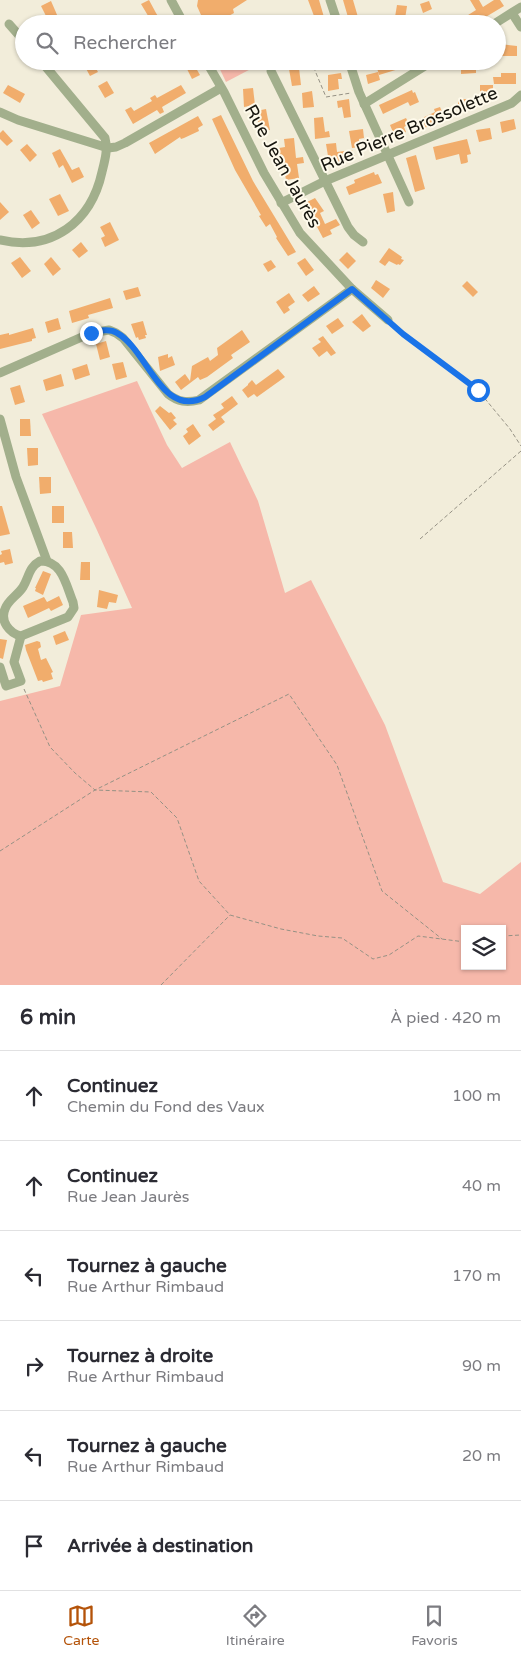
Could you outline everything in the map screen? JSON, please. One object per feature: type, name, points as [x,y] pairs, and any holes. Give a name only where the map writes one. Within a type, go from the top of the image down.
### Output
[{"type":"street","points":[[171,0],[179,15]]},
{"type":"street","points":[[330,0],[335,15]]},
{"type":"street","points":[[506,17],[521,8]]},
{"type":"street","points":[[512,13],[521,27]]},
{"type":"street","points":[[9,24],[15,31]]},
{"type":"street","points":[[0,240],[13,243],[43,240],[56,236],[77,222],[86,212],[98,190],[108,148],[106,138],[49,70]]},
{"type":"street","name":"Rue Jean Jaurès","points":[[211,70],[264,173],[300,233],[352,289],[388,320]]},
{"type":"street","points":[[352,70],[364,104],[409,202]]},
{"type":"street","points":[[364,104],[419,70]]},
{"type":"street","points":[[271,71],[348,227],[363,242]]},
{"type":"street","points":[[0,112],[18,120],[108,148],[125,143],[221,88]]},
{"type":"street","name":"Rue Pierre Brossolette","points":[[281,203],[325,181],[512,103],[521,96]]},
{"type":"street","points":[[0,372],[91,333],[109,330],[116,332],[123,338],[168,394],[179,401],[199,400],[352,289]]},
{"type":"street","points":[[0,419],[16,478],[47,561]]},
{"type":"street","points":[[40,561],[52,562],[60,571],[74,608],[68,617],[21,636],[10,630],[5,624],[4,610],[24,585],[34,564],[40,561]]},
{"type":"street","points":[[14,662],[0,667],[6,686],[20,681],[14,662],[21,636]]},
{"type":"path","points":[[315,70],[326,97],[359,92]]},
{"type":"path","points":[[388,320],[411,340],[478,390],[510,429],[521,446]]},
{"type":"path","points":[[420,540],[521,451]]},
{"type":"path","points":[[20,681],[50,747],[75,773],[96,790],[151,792],[177,818],[199,881],[230,914],[280,929],[342,938],[373,959],[389,955],[418,936],[461,941]]},
{"type":"path","points":[[0,851],[96,790],[289,694],[337,765],[382,891],[442,939]]},
{"type":"path","points":[[160,985],[230,914]]},
{"type":"path","points":[[506,936],[521,935]]},
{"type":"shaded area","points":[[220,70],[249,70],[226,82]]},
{"type":"shaded area","points":[[137,381],[167,445],[182,468],[230,442],[258,501],[285,593],[311,580],[385,725],[443,882],[480,894],[521,862],[521,985],[0,985],[0,701],[60,686],[81,615],[132,608],[42,414]]},
{"type":"building","points":[[149,0],[157,15],[148,15],[141,4]]},
{"type":"building","points":[[198,0],[247,0],[233,9],[234,13],[230,15],[201,15],[197,6]]},
{"type":"building","points":[[308,0],[319,0],[323,15],[314,15]]},
{"type":"building","points":[[343,0],[353,0],[357,15],[347,15]]},
{"type":"building","points":[[470,0],[479,0],[483,7],[494,0],[500,0],[504,6],[489,15],[468,15],[476,10]]},
{"type":"building","points":[[51,1],[57,15],[46,15],[41,6]]},
{"type":"building","points":[[429,1],[432,9],[423,13],[420,4]]},
{"type":"building","points":[[397,5],[407,6],[406,15],[395,15]]},
{"type":"building","points":[[506,45],[517,46],[517,56],[506,56]]},
{"type":"building","points":[[87,70],[97,70],[98,72],[90,76]]},
{"type":"building","points":[[188,70],[197,70],[200,75],[192,79]]},
{"type":"building","points":[[289,70],[299,70],[301,85],[292,86]]},
{"type":"building","points":[[378,70],[395,70],[379,75]]},
{"type":"building","points":[[461,70],[476,70],[476,73],[461,74]]},
{"type":"building","points":[[378,72],[380,80],[368,84],[366,75]]},
{"type":"building","points":[[341,73],[342,79],[338,79],[339,89],[328,91],[328,75]]},
{"type":"building","points":[[501,73],[516,73],[516,84],[494,84],[493,77],[501,77]]},
{"type":"building","points":[[107,81],[114,93],[105,98],[98,86]]},
{"type":"building","points":[[8,85],[25,94],[20,103],[3,93]]},
{"type":"building","points":[[181,85],[186,93],[162,107],[164,112],[160,114],[157,110],[133,124],[125,110],[131,107],[134,111],[152,101],[150,98],[155,95],[157,98]]},
{"type":"building","points":[[480,85],[493,85],[493,98],[480,98]]},
{"type":"building","points":[[253,88],[255,105],[244,107],[243,89]]},
{"type":"building","points":[[412,90],[413,93],[415,92],[419,102],[410,106],[408,102],[383,114],[379,105]]},
{"type":"building","points":[[312,91],[314,107],[303,108],[302,93]]},
{"type":"building","points":[[349,99],[351,117],[344,118],[342,107],[338,108],[337,101]]},
{"type":"building","points":[[458,99],[472,99],[472,108],[458,108]]},
{"type":"building","points":[[440,107],[445,119],[422,129],[418,120],[435,112],[434,109]]},
{"type":"building","points":[[266,109],[270,130],[260,131],[256,111]]},
{"type":"building","points":[[221,115],[253,181],[296,252],[288,256],[276,238],[270,224],[266,227],[259,216],[261,215],[235,170],[212,119]]},
{"type":"building","points":[[198,116],[203,125],[198,128],[199,131],[181,139],[180,137],[155,154],[149,143]]},
{"type":"building","points":[[323,117],[325,132],[329,131],[330,137],[315,139],[314,118]]},
{"type":"building","points":[[406,118],[409,124],[404,127],[406,132],[395,137],[390,125]]},
{"type":"building","points":[[514,119],[516,129],[502,133],[500,122]]},
{"type":"building","points":[[490,128],[492,139],[479,142],[476,130]]},
{"type":"building","points":[[363,129],[364,138],[359,139],[359,147],[352,148],[349,131]]},
{"type":"building","points":[[3,130],[13,141],[7,146],[0,139],[0,133]]},
{"type":"building","points":[[294,138],[296,158],[303,157],[304,163],[297,164],[299,178],[286,180],[279,148],[285,147],[284,139]]},
{"type":"building","points":[[467,139],[471,154],[467,155],[468,162],[461,164],[459,154],[436,160],[433,147]]},
{"type":"building","points":[[336,143],[337,152],[352,150],[355,157],[341,159],[342,164],[335,165],[335,161],[329,162],[326,144]]},
{"type":"building","points":[[27,144],[37,155],[30,162],[20,150]]},
{"type":"building","points":[[60,149],[72,170],[79,167],[84,177],[72,183],[63,165],[59,168],[52,153]]},
{"type":"building","points":[[416,155],[425,189],[415,192],[406,158]]},
{"type":"building","points":[[374,172],[375,175],[378,174],[382,183],[349,195],[346,187],[355,183],[354,180]]},
{"type":"building","points":[[393,192],[395,211],[387,213],[383,194]]},
{"type":"building","points":[[60,194],[69,211],[58,216],[49,199]]},
{"type":"building","points":[[315,198],[324,211],[320,213],[325,224],[336,219],[340,225],[330,230],[332,234],[323,238],[316,225],[319,224],[313,212],[310,214],[305,203]]},
{"type":"building","points":[[0,202],[9,212],[0,220]]},
{"type":"building","points":[[31,210],[40,223],[32,229],[23,215]]},
{"type":"building","points":[[110,222],[119,240],[105,247],[101,238],[105,236],[100,227]]},
{"type":"building","points":[[81,242],[88,251],[79,258],[72,250]]},
{"type":"building","points":[[389,248],[404,260],[400,265],[389,261],[385,266],[379,262]]},
{"type":"building","points":[[347,252],[356,261],[348,269],[339,260]]},
{"type":"building","points":[[20,257],[31,271],[22,278],[11,263]]},
{"type":"building","points":[[51,257],[61,269],[53,276],[44,264]]},
{"type":"building","points":[[305,258],[314,270],[306,276],[297,263]]},
{"type":"building","points":[[271,260],[276,267],[268,272],[263,264]]},
{"type":"building","points":[[376,280],[390,289],[383,298],[371,288]]},
{"type":"building","points":[[467,281],[478,292],[473,297],[462,286]]},
{"type":"building","points":[[314,286],[320,294],[308,302],[302,295]]},
{"type":"building","points":[[138,287],[141,296],[126,300],[123,291]]},
{"type":"building","points":[[289,293],[295,302],[288,307],[290,310],[284,314],[276,302]]},
{"type":"building","points":[[110,298],[113,308],[88,315],[89,318],[72,323],[69,311]]},
{"type":"building","points":[[362,314],[371,326],[363,332],[352,322]]},
{"type":"building","points":[[58,318],[61,329],[48,333],[45,322]]},
{"type":"building","points":[[338,318],[344,326],[332,334],[326,326]]},
{"type":"building","points":[[143,321],[147,335],[145,335],[146,338],[139,340],[138,337],[136,338],[131,324]]},
{"type":"building","points":[[33,328],[36,338],[32,339],[32,341],[0,349],[0,335],[9,333],[9,335]]},
{"type":"building","points":[[242,330],[250,342],[231,355],[233,358],[207,377],[200,380],[198,377],[181,390],[175,382],[185,374],[190,381],[192,366],[208,357],[210,361],[218,355],[217,348]]},
{"type":"building","points":[[323,336],[336,353],[331,356],[327,351],[319,357],[312,348],[321,342],[318,339]]},
{"type":"building","points":[[106,341],[110,357],[100,360],[96,344]]},
{"type":"building","points":[[168,354],[168,358],[172,356],[175,365],[160,371],[158,357]]},
{"type":"building","points":[[123,362],[127,377],[116,380],[112,364]]},
{"type":"building","points":[[87,364],[90,375],[75,380],[72,369]]},
{"type":"building","points":[[278,369],[285,377],[257,397],[254,394],[248,398],[242,390],[252,380],[256,385]]},
{"type":"building","points":[[61,374],[64,386],[46,391],[43,380]]},
{"type":"building","points":[[20,385],[25,402],[15,405],[10,388]]},
{"type":"building","points":[[232,396],[238,404],[221,417],[225,422],[213,431],[208,425],[216,419],[213,415],[224,408],[221,404]]},
{"type":"building","points":[[160,406],[169,413],[171,412],[176,418],[173,420],[177,424],[170,430],[155,411]]},
{"type":"building","points":[[20,419],[30,419],[31,436],[20,436]]},
{"type":"building","points":[[193,424],[201,436],[189,445],[183,436],[188,432],[186,429]]},
{"type":"building","points":[[27,448],[38,448],[38,465],[28,466]]},
{"type":"building","points":[[39,477],[51,477],[51,493],[40,494]]},
{"type":"building","points":[[0,506],[2,506],[10,534],[0,536]]},
{"type":"building","points":[[52,506],[64,506],[64,523],[52,523]]},
{"type":"building","points":[[63,532],[72,532],[73,548],[63,548]]},
{"type":"building","points":[[10,549],[13,563],[5,565],[4,562],[0,563],[1,551]]},
{"type":"building","points":[[81,562],[90,562],[90,580],[80,580]]},
{"type":"building","points":[[43,571],[51,574],[43,595],[35,591],[35,588]]},
{"type":"building","points":[[99,590],[118,595],[116,603],[109,602],[107,609],[97,607]]},
{"type":"building","points":[[59,596],[63,605],[51,611],[49,608],[28,618],[23,606],[44,597],[47,602]]},
{"type":"building","points":[[65,631],[69,640],[56,645],[53,636]]},
{"type":"building","points":[[0,639],[7,640],[3,659],[0,658]]},
{"type":"building","points":[[37,641],[40,642],[41,647],[38,649],[41,660],[46,658],[53,672],[51,673],[53,679],[43,682],[42,680],[38,681],[25,645]]},
{"type":"route","points":[[91,333],[101,330],[116,332],[129,345],[168,394],[179,401],[192,402],[205,397],[352,289],[403,334],[462,376],[478,390]]}]
